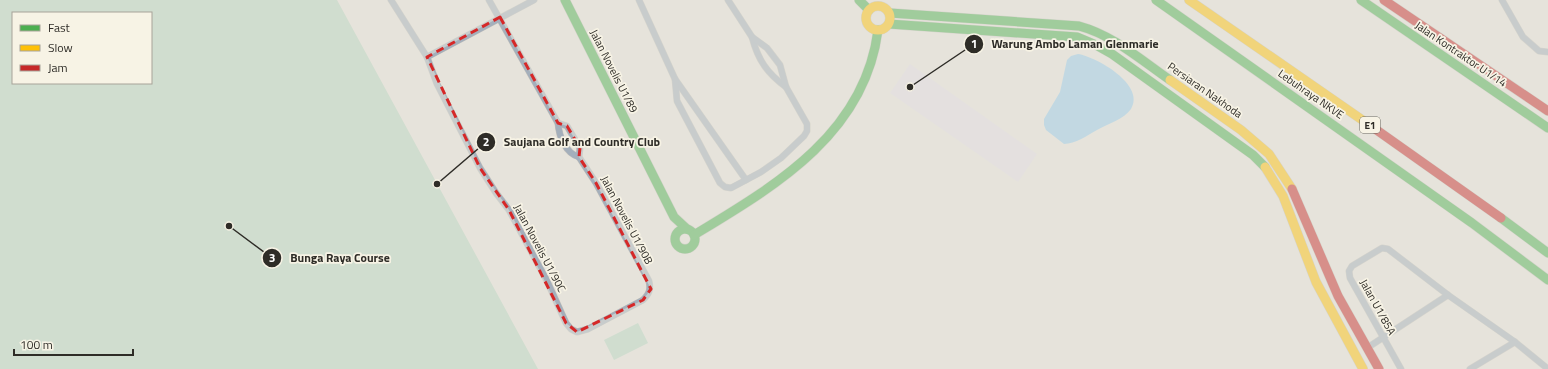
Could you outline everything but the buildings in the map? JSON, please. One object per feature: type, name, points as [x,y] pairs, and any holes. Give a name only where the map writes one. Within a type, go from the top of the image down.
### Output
[{"type":"main road","name":"Jalan Novelis U1/89","points":[[566,0],[674,217],[676,235]]},
{"type":"main road","points":[[859,0],[869,10]]},
{"type":"main road","points":[[1151,0],[1197,29]]},
{"type":"main road","name":"Lebuhraya NKVE","points":[[1156,0],[1466,219],[1548,280]]},
{"type":"main road","name":"Lebuhraya NKVE","points":[[1190,0],[1488,208],[1548,253]]},
{"type":"main road","name":"Jalan Kontraktor U1/14","points":[[1361,0],[1548,128]]},
{"type":"main road","name":"Jalan Kontraktor U1/14","points":[[1384,0],[1548,111]]},
{"type":"main road","points":[[878,5],[885,8],[890,13],[889,24],[878,30],[870,27],[866,17],[869,10],[878,5]]},
{"type":"main road","name":"Persiaran Nakhoda","points":[[890,13],[1079,26],[1095,32],[1122,46],[1241,130],[1269,154],[1292,188],[1338,296],[1379,369]]},
{"type":"main road","points":[[889,24],[1077,37],[1096,44],[1112,54],[1253,155],[1266,168],[1283,196],[1316,282],[1363,369]]},
{"type":"main road","points":[[691,232],[695,244],[684,250],[676,244],[675,238],[681,230],[691,232],[767,190],[808,157],[829,136],[848,111],[868,72],[877,43],[878,30]]},
{"type":"main road","name":"Jalan Novelis U1/89","points":[[674,217],[691,232]]},
{"type":"street","points":[[391,0],[427,57],[500,18],[528,1],[534,0]]},
{"type":"street","name":"Jalan Novelis U1/90B","points":[[489,0],[558,123],[559,133],[567,148],[573,155],[579,157],[596,183],[649,281],[649,294]]},
{"type":"street","points":[[639,0],[675,79],[746,180]]},
{"type":"street","points":[[728,0],[752,37],[756,53],[773,77],[786,87]]},
{"type":"street","points":[[1502,0],[1523,37],[1539,51],[1548,52]]},
{"type":"street","points":[[675,79],[677,101],[720,183],[724,187],[731,188],[746,180],[781,158],[804,136],[807,131],[807,124],[786,87],[780,65],[767,48],[752,37]]},
{"type":"street","name":"Jalan Novelis U1/90C","points":[[427,57],[437,84],[480,168],[509,210],[547,281],[566,323],[571,329],[577,332],[588,329],[643,300],[649,294]]},
{"type":"street","points":[[686,118],[692,112],[698,112]]},
{"type":"street","name":"Jalan Novelis U1/90B","points":[[558,123],[567,126],[572,134],[580,148],[579,157]]},
{"type":"street","name":"Jalan U1/85A","points":[[1401,369],[1350,278],[1349,271],[1352,266],[1382,248],[1385,248],[1448,296]]},
{"type":"street","points":[[1367,348],[1448,296],[1515,342],[1548,369]]},
{"type":"street","points":[[1470,369],[1515,342]]},
{"type":"highlighted area","points":[[500,17],[558,123],[567,126],[580,148],[579,157],[596,183],[651,289],[643,300],[577,332],[566,323],[509,210],[480,168],[427,57]]},
{"type":"shaded area","points":[[910,64],[1037,154],[1018,182],[890,93]]},
{"type":"green space","points":[[0,0],[337,0],[538,369],[0,369]]},
{"type":"green space","points":[[638,323],[648,343],[614,360],[604,340]]},
{"type":"water","points":[[1078,54],[1096,60],[1117,74],[1126,82],[1132,91],[1134,100],[1128,113],[1086,137],[1068,144],[1064,144],[1046,130],[1044,119],[1060,92],[1067,60],[1071,56]]},
{"type":"traffic: fast","points":[[565,0],[674,217],[687,229]]},
{"type":"traffic: fast","points":[[859,0],[869,10]]},
{"type":"traffic: fast","points":[[1156,0],[1472,223],[1548,280]]},
{"type":"traffic: fast","points":[[1361,0],[1548,128]]},
{"type":"traffic: fast","points":[[890,13],[1079,26],[1103,35],[1115,42],[1170,80]]},
{"type":"traffic: fast","points":[[889,24],[1077,37],[1112,54],[1253,155],[1265,167]]},
{"type":"traffic: fast","points":[[694,235],[755,197],[784,176],[812,153],[835,128],[855,99],[870,67],[878,30]]},
{"type":"traffic: fast","points":[[1501,218],[1548,253]]},
{"type":"traffic: fast","points":[[685,229],[692,232],[695,239],[692,246],[685,249],[678,246],[675,239],[678,232],[685,229]]},
{"type":"traffic: slow","points":[[1189,0],[1371,126]]},
{"type":"traffic: slow","points":[[878,6],[887,9],[890,18],[887,27],[878,30],[869,27],[866,18],[869,9],[878,6]]},
{"type":"traffic: slow","points":[[1170,80],[1241,130],[1269,154],[1292,189]]},
{"type":"traffic: slow","points":[[1265,167],[1283,196],[1316,282],[1363,369]]},
{"type":"traffic: jam","points":[[1384,0],[1548,111]]},
{"type":"traffic: jam","points":[[1371,126],[1501,218]]},
{"type":"traffic: jam","points":[[1292,189],[1338,296],[1379,369]]},
{"type":"place","name":"Warung Ambo Laman Glenmarie","points":[[910,87]]},
{"type":"place","name":"Saujana Golf and Country Club","points":[[437,184]]},
{"type":"place","name":"Bunga Raya Course","points":[[229,226]]}]
